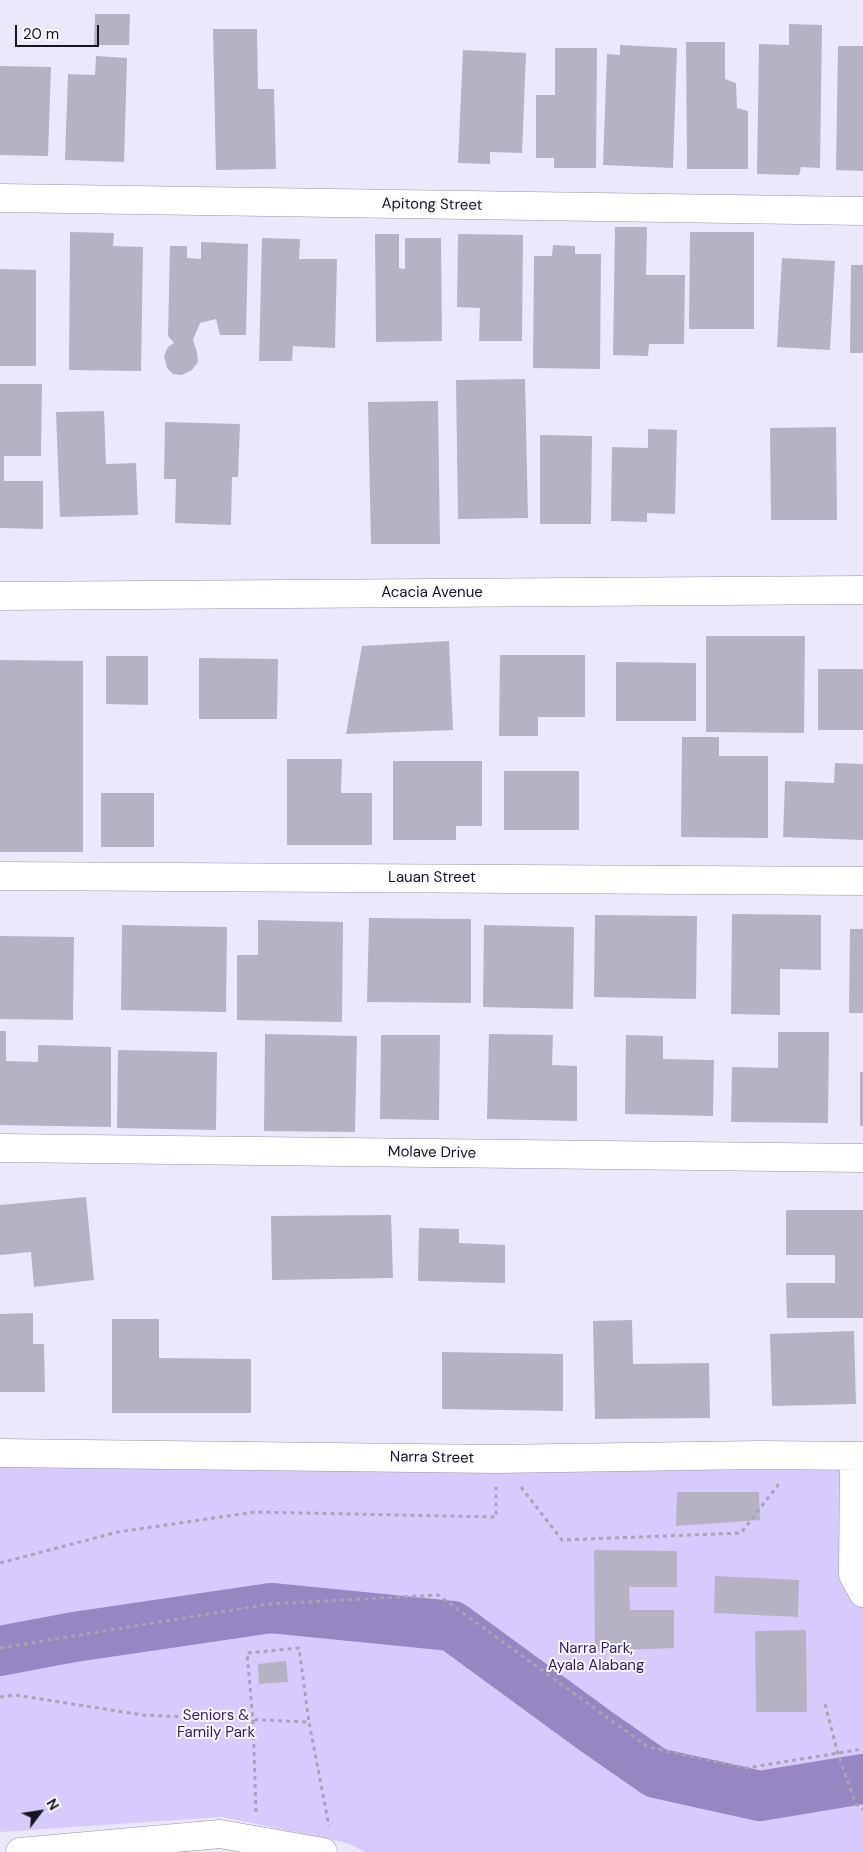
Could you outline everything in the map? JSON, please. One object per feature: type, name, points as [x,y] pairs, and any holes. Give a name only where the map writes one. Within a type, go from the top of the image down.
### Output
[{"type":"street","name":"Apitong Street","points":[[0,198],[863,211]]},
{"type":"street","name":"Acacia Avenue","points":[[0,596],[863,590]]},
{"type":"street","name":"Lauan Street","points":[[0,876],[863,881]]},
{"type":"street","name":"Molave Drive","points":[[0,1148],[863,1158]]},
{"type":"street","name":"Narra Street","points":[[0,1453],[496,1459],[759,1455],[859,1456]]},
{"type":"street","points":[[859,1456],[858,1541],[853,1575],[863,1593]]},
{"type":"street","points":[[20,1852],[220,1834],[257,1840],[327,1843]]},
{"type":"path","points":[[0,1563],[118,1532],[255,1512],[496,1518],[496,1459]]},
{"type":"path","points":[[518,1483],[562,1540],[741,1533],[778,1485],[787,1485]]},
{"type":"path","points":[[0,1648],[269,1604],[438,1595],[648,1746],[746,1768],[863,1749]]},
{"type":"path","points":[[257,1840],[253,1720],[247,1653],[299,1648],[327,1843]]},
{"type":"path","points":[[0,1697],[15,1695],[143,1716],[309,1722]]},
{"type":"path","points":[[825,1704],[838,1754],[856,1804],[863,1809]]},
{"type":"green space","name":"Narra Park, Ayala Alabang","points":[[0,1462],[863,1468],[863,1852],[365,1852],[347,1843],[222,1817],[0,1832]]},
{"type":"building","points":[[95,14],[130,14],[129,45],[94,45]]},
{"type":"building","points":[[789,24],[822,25],[820,168],[801,167],[799,175],[757,174],[759,44],[789,45]]},
{"type":"building","points":[[213,29],[257,29],[258,89],[274,89],[276,169],[216,170]]},
{"type":"building","points":[[686,42],[725,42],[725,79],[736,83],[737,108],[748,111],[748,169],[687,169]]},
{"type":"building","points":[[620,45],[677,48],[673,168],[603,165],[607,54],[620,55]]},
{"type":"building","points":[[838,46],[863,46],[863,171],[836,170]]},
{"type":"building","points":[[555,48],[597,48],[596,168],[554,168],[554,158],[536,158],[536,95],[555,95]]},
{"type":"building","points":[[463,50],[526,53],[522,153],[490,152],[490,164],[458,163]]},
{"type":"building","points":[[96,56],[127,58],[124,162],[65,160],[68,74],[95,75]]},
{"type":"building","points":[[0,66],[51,67],[48,156],[0,155]]},
{"type":"building","points":[[615,227],[647,227],[646,275],[685,275],[684,344],[649,344],[648,356],[613,355]]},
{"type":"building","points":[[70,232],[114,233],[113,246],[143,247],[141,371],[69,370]]},
{"type":"building","points":[[690,232],[754,232],[754,329],[689,329]]},
{"type":"building","points":[[375,234],[399,234],[399,268],[405,269],[405,238],[441,238],[442,341],[376,342]]},
{"type":"building","points":[[458,234],[523,235],[522,341],[479,341],[480,308],[457,307]]},
{"type":"building","points":[[262,238],[300,239],[299,259],[337,259],[335,348],[293,346],[292,361],[259,361]]},
{"type":"building","points":[[201,242],[248,244],[246,335],[220,335],[216,319],[200,323],[193,340],[198,362],[192,370],[182,375],[173,374],[167,368],[164,356],[168,347],[174,343],[168,336],[170,246],[187,246],[187,258],[201,259]]},
{"type":"building","points":[[553,245],[575,246],[575,254],[601,254],[600,369],[533,368],[534,256],[552,256]]},
{"type":"building","points":[[782,258],[835,261],[830,350],[777,347]]},
{"type":"building","points":[[851,265],[863,265],[863,353],[850,353]]},
{"type":"building","points":[[0,269],[36,270],[36,366],[0,366]]},
{"type":"building","points":[[525,379],[528,518],[458,519],[456,380]]},
{"type":"building","points":[[0,384],[42,384],[41,456],[4,456],[4,481],[43,481],[43,529],[0,528]]},
{"type":"building","points":[[438,401],[440,544],[371,544],[368,402]]},
{"type":"building","points":[[104,411],[106,464],[136,463],[138,515],[60,517],[56,412]]},
{"type":"building","points":[[165,422],[240,424],[238,477],[232,477],[231,525],[175,523],[176,479],[164,479]]},
{"type":"building","points":[[836,427],[837,520],[771,520],[770,428]]},
{"type":"building","points":[[648,429],[677,430],[675,514],[647,513],[647,522],[611,521],[612,447],[648,448]]},
{"type":"building","points":[[540,435],[592,436],[591,524],[540,524]]},
{"type":"building","points":[[706,636],[805,636],[804,733],[706,732]]},
{"type":"building","points":[[449,641],[453,730],[346,734],[362,646]]},
{"type":"building","points":[[500,655],[585,655],[585,717],[538,717],[538,736],[499,736]]},
{"type":"building","points":[[106,656],[148,656],[148,705],[106,704]]},
{"type":"building","points":[[199,658],[278,659],[277,719],[199,719]]},
{"type":"building","points":[[0,660],[83,661],[83,852],[0,852]]},
{"type":"building","points":[[616,662],[696,663],[696,721],[616,721]]},
{"type":"building","points":[[818,669],[863,669],[863,730],[818,730]]},
{"type":"building","points":[[682,737],[719,737],[719,756],[768,756],[768,838],[681,837]]},
{"type":"building","points":[[287,759],[342,759],[341,793],[372,793],[372,845],[287,845]]},
{"type":"building","points":[[393,761],[482,761],[482,826],[456,826],[456,840],[393,840]]},
{"type":"building","points":[[835,763],[863,764],[863,840],[783,837],[785,781],[834,783]]},
{"type":"building","points":[[504,771],[579,771],[579,830],[504,830]]},
{"type":"building","points":[[101,793],[154,793],[154,847],[101,847]]},
{"type":"building","points":[[732,914],[821,915],[821,970],[780,969],[780,1015],[731,1014]]},
{"type":"building","points":[[595,915],[697,916],[696,999],[594,997]]},
{"type":"building","points":[[369,918],[471,919],[471,1003],[367,1002]]},
{"type":"building","points":[[258,920],[343,922],[342,1022],[237,1020],[237,955],[258,955]]},
{"type":"building","points":[[122,925],[227,927],[226,1012],[121,1010]]},
{"type":"building","points":[[484,925],[574,927],[573,1009],[483,1007]]},
{"type":"building","points":[[850,929],[863,929],[863,1013],[849,1013]]},
{"type":"building","points":[[0,936],[74,937],[73,1020],[0,1019]]},
{"type":"building","points":[[0,1031],[6,1031],[6,1061],[38,1062],[38,1045],[111,1047],[111,1127],[0,1125]]},
{"type":"building","points":[[778,1032],[829,1032],[828,1123],[731,1122],[732,1067],[778,1068]]},
{"type":"building","points":[[265,1034],[357,1036],[355,1132],[264,1131]]},
{"type":"building","points":[[489,1034],[553,1035],[552,1065],[577,1066],[577,1121],[487,1119]]},
{"type":"building","points":[[381,1035],[440,1035],[439,1120],[380,1119]]},
{"type":"building","points":[[626,1035],[663,1036],[663,1059],[714,1060],[713,1116],[625,1114]]},
{"type":"building","points":[[118,1050],[217,1052],[216,1130],[117,1128]]},
{"type":"building","points":[[860,1072],[863,1072],[863,1126],[860,1126]]},
{"type":"building","points":[[86,1197],[94,1280],[34,1287],[31,1252],[0,1255],[0,1205]]},
{"type":"building","points":[[786,1210],[863,1210],[863,1318],[787,1318],[786,1283],[835,1283],[835,1255],[786,1255]]},
{"type":"building","points":[[391,1215],[393,1278],[272,1280],[271,1216]]},
{"type":"building","points":[[419,1228],[459,1229],[459,1243],[505,1245],[505,1283],[418,1281]]},
{"type":"building","points":[[33,1313],[33,1344],[44,1344],[45,1392],[0,1392],[0,1314]]},
{"type":"building","points":[[112,1319],[159,1319],[159,1358],[251,1359],[251,1413],[112,1413]]},
{"type":"building","points":[[632,1320],[633,1364],[709,1363],[710,1418],[595,1419],[593,1321]]},
{"type":"building","points":[[854,1331],[856,1404],[772,1406],[770,1334]]},
{"type":"building","points":[[442,1352],[563,1354],[563,1411],[442,1409]]},
{"type":"building","points":[[677,1492],[759,1492],[760,1520],[676,1526]]},
{"type":"building","points":[[594,1550],[677,1551],[677,1587],[629,1587],[630,1610],[674,1610],[674,1648],[595,1651]]},
{"type":"building","points":[[715,1576],[799,1580],[798,1617],[714,1613]]},
{"type":"building","points":[[806,1630],[807,1712],[756,1712],[755,1631]]},
{"type":"building","points":[[286,1661],[288,1682],[259,1684],[258,1664]]},
{"type":"waterway","points":[[0,1651],[74,1637],[271,1608],[452,1626],[656,1773],[760,1796],[863,1779]]},
{"type":"park label","name":"Seniors & Family Park","points":[[216,1724]]}]
